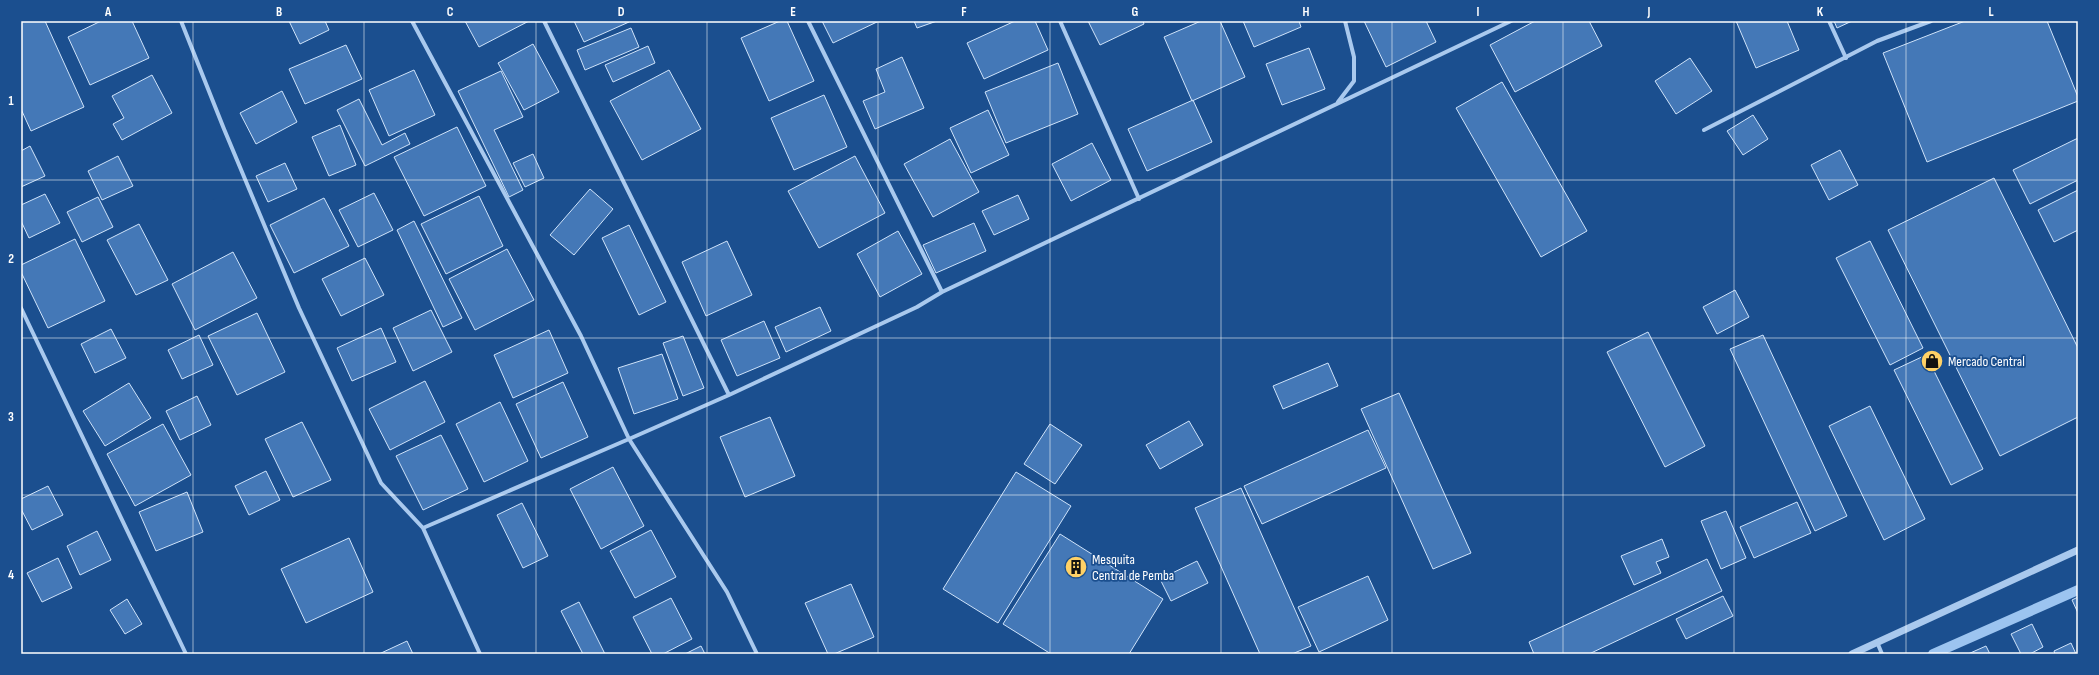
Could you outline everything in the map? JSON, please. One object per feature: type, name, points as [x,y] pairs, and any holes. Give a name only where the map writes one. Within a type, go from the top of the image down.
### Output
[{"type":"street","points":[[182,21],[224,129],[299,308],[381,483],[423,528],[480,654]]},
{"type":"street","points":[[412,21],[581,336],[629,439],[727,592],[756,654]]},
{"type":"street","points":[[544,21],[729,395]]},
{"type":"street","points":[[808,21],[942,292]]},
{"type":"street","points":[[1060,21],[1139,199]]},
{"type":"street","points":[[1335,105],[1354,80],[1354,57],[1344,21]]},
{"type":"street","points":[[423,528],[729,395],[917,307],[942,292],[1511,21]]},
{"type":"street","points":[[1829,21],[1846,58]]},
{"type":"street","points":[[1704,130],[1877,41],[1931,21]]},
{"type":"street","points":[[21,308],[186,654]]},
{"type":"street","points":[[1852,654],[2078,550]]},
{"type":"street","points":[[1877,642],[1882,654]]},
{"type":"building","points":[[21,21],[45,21],[84,107],[31,131],[21,109]]},
{"type":"building","points":[[101,21],[132,21],[149,58],[90,85],[68,37]]},
{"type":"building","points":[[289,21],[325,21],[329,30],[300,44]]},
{"type":"building","points":[[465,21],[529,21],[479,47]]},
{"type":"building","points":[[574,21],[628,21],[629,22],[584,42]]},
{"type":"building","points":[[780,21],[787,21],[814,81],[769,101],[741,38]]},
{"type":"building","points":[[822,21],[879,21],[833,43]]},
{"type":"building","points":[[914,21],[937,21],[917,28]]},
{"type":"building","points":[[1015,21],[1035,21],[1048,50],[984,79],[967,43]]},
{"type":"building","points":[[1088,21],[1143,21],[1144,24],[1100,45]]},
{"type":"building","points":[[1201,21],[1220,21],[1245,77],[1192,101],[1164,37]]},
{"type":"building","points":[[1243,21],[1299,21],[1301,27],[1254,47]]},
{"type":"building","points":[[1364,21],[1426,21],[1436,42],[1386,67]]},
{"type":"building","points":[[1535,21],[1589,21],[1602,46],[1515,92],[1490,45]]},
{"type":"building","points":[[1736,21],[1787,21],[1799,50],[1756,68]]},
{"type":"building","points":[[1834,21],[1852,21],[1837,28]]},
{"type":"building","points":[[1965,21],[2047,21],[2078,97],[2078,101],[1927,162],[1883,53]]},
{"type":"building","points":[[631,28],[639,47],[585,70],[577,50]]},
{"type":"building","points":[[533,44],[559,92],[524,110],[498,63]]},
{"type":"building","points":[[346,45],[362,79],[305,104],[289,69]]},
{"type":"building","points":[[648,46],[655,63],[613,82],[605,65]]},
{"type":"building","points":[[1309,48],[1325,89],[1282,105],[1266,64]]},
{"type":"building","points":[[902,57],[924,108],[875,129],[863,101],[885,92],[876,69]]},
{"type":"building","points":[[1690,58],[1712,91],[1676,114],[1655,81]]},
{"type":"building","points":[[1058,63],[1078,114],[1006,143],[985,92]]},
{"type":"building","points":[[414,70],[435,115],[389,136],[369,90]]},
{"type":"building","points":[[669,70],[701,129],[642,160],[610,101]]},
{"type":"building","points":[[501,71],[523,117],[494,130],[523,190],[509,197],[458,91]]},
{"type":"building","points":[[152,75],[172,113],[122,140],[113,124],[124,118],[112,96]]},
{"type":"building","points":[[1502,82],[1587,231],[1541,257],[1456,108]]},
{"type":"building","points":[[282,91],[297,122],[256,144],[240,113]]},
{"type":"building","points":[[824,95],[847,147],[794,170],[771,118]]},
{"type":"building","points":[[359,99],[382,145],[405,133],[410,144],[365,166],[337,110]]},
{"type":"building","points":[[1193,100],[1212,142],[1147,171],[1128,129]]},
{"type":"building","points":[[988,110],[1009,155],[971,173],[950,128]]},
{"type":"building","points":[[1753,115],[1768,139],[1743,155],[1727,131]]},
{"type":"building","points":[[340,125],[356,165],[329,176],[312,137]]},
{"type":"building","points":[[457,127],[486,186],[424,216],[394,157]]},
{"type":"building","points":[[2078,138],[2078,180],[2030,204],[2013,170]]},
{"type":"building","points":[[950,139],[979,192],[933,217],[904,164]]},
{"type":"building","points":[[1092,143],[1111,180],[1071,201],[1052,164]]},
{"type":"building","points":[[30,146],[45,176],[21,187],[21,151]]},
{"type":"building","points":[[1840,150],[1858,185],[1829,200],[1811,165]]},
{"type":"building","points":[[533,154],[544,178],[525,187],[513,163]]},
{"type":"building","points":[[118,156],[133,186],[102,200],[88,171]]},
{"type":"building","points":[[855,156],[885,213],[819,248],[788,191]]},
{"type":"building","points":[[285,163],[297,189],[268,202],[256,176]]},
{"type":"building","points":[[1994,178],[2078,348],[2078,417],[2000,456],[1888,230]]},
{"type":"building","points":[[590,189],[613,209],[574,255],[550,235]]},
{"type":"building","points":[[2078,190],[2078,230],[2054,242],[2038,210]]},
{"type":"building","points":[[374,193],[393,230],[358,247],[339,210]]},
{"type":"building","points":[[45,194],[60,223],[29,238],[21,221],[21,205]]},
{"type":"building","points":[[1018,195],[1029,219],[994,235],[982,211]]},
{"type":"building","points":[[479,196],[503,246],[446,274],[421,224]]},
{"type":"building","points":[[98,197],[113,227],[82,242],[67,212]]},
{"type":"building","points":[[324,198],[349,246],[294,273],[270,225]]},
{"type":"building","points":[[414,221],[462,318],[443,327],[397,230]]},
{"type":"building","points":[[974,223],[986,251],[936,273],[923,245]]},
{"type":"building","points":[[139,224],[168,280],[136,295],[107,240]]},
{"type":"building","points":[[629,225],[666,302],[639,315],[602,238]]},
{"type":"building","points":[[898,231],[922,274],[880,297],[857,254]]},
{"type":"building","points":[[75,239],[105,301],[48,328],[21,272],[21,265]]},
{"type":"building","points":[[727,241],[752,295],[706,316],[682,262]]},
{"type":"building","points":[[1870,241],[1923,348],[1890,365],[1836,258]]},
{"type":"building","points":[[507,249],[534,300],[475,330],[449,279]]},
{"type":"building","points":[[233,252],[257,298],[195,330],[172,284]]},
{"type":"building","points":[[365,258],[384,295],[341,316],[322,279]]},
{"type":"building","points":[[1735,290],[1749,317],[1717,334],[1703,307]]},
{"type":"building","points":[[820,307],[831,331],[786,352],[775,327]]},
{"type":"building","points":[[431,310],[452,352],[413,371],[393,328]]},
{"type":"building","points":[[257,313],[285,372],[237,395],[208,336]]},
{"type":"building","points":[[764,321],[780,358],[737,376],[721,340]]},
{"type":"building","points":[[381,328],[396,362],[352,381],[337,348]]},
{"type":"building","points":[[111,329],[126,358],[95,373],[81,344]]},
{"type":"building","points":[[549,330],[568,373],[513,398],[494,355]]},
{"type":"building","points":[[1648,332],[1705,446],[1665,467],[1607,352]]},
{"type":"building","points":[[199,335],[213,365],[182,379],[168,350]]},
{"type":"building","points":[[1763,335],[1847,516],[1815,531],[1730,349]]},
{"type":"building","points":[[683,336],[704,388],[683,396],[663,343]]},
{"type":"building","points":[[662,354],[678,399],[634,414],[618,368]]},
{"type":"building","points":[[1926,355],[1983,469],[1951,485],[1894,370]]},
{"type":"building","points":[[1328,363],[1338,386],[1283,409],[1273,386]]},
{"type":"building","points":[[425,381],[445,422],[390,450],[369,409]]},
{"type":"building","points":[[563,382],[588,437],[541,458],[516,404]]},
{"type":"building","points":[[129,383],[151,418],[105,446],[83,411]]},
{"type":"building","points":[[1399,393],[1471,553],[1433,569],[1361,409]]},
{"type":"building","points":[[197,396],[211,425],[180,440],[166,411]]},
{"type":"building","points":[[500,402],[528,461],[484,482],[456,424]]},
{"type":"building","points":[[1870,406],[1925,519],[1884,540],[1829,426]]},
{"type":"building","points":[[770,417],[795,476],[745,497],[720,437]]},
{"type":"building","points":[[1189,421],[1203,445],[1160,469],[1146,445]]},
{"type":"building","points":[[302,422],[331,480],[293,497],[265,439]]},
{"type":"building","points":[[163,424],[191,475],[135,506],[107,454]]},
{"type":"building","points":[[1050,424],[1082,445],[1055,484],[1024,464]]},
{"type":"building","points":[[1368,430],[1386,468],[1262,524],[1244,486]]},
{"type":"building","points":[[441,435],[468,489],[423,510],[396,456]]},
{"type":"building","points":[[613,467],[644,526],[601,549],[570,489]]},
{"type":"building","points":[[266,471],[280,500],[249,515],[235,486]]},
{"type":"building","points":[[1016,472],[1071,506],[998,623],[943,589]]},
{"type":"building","points":[[48,486],[63,515],[32,530],[21,509],[21,499]]},
{"type":"building","points":[[1241,488],[1311,646],[1292,654],[1260,654],[1195,508]]},
{"type":"building","points":[[187,492],[203,532],[156,551],[139,512]]},
{"type":"building","points":[[1797,502],[1811,533],[1754,558],[1740,527]]},
{"type":"building","points":[[522,503],[548,556],[523,568],[497,515]]},
{"type":"building","points":[[1726,511],[1746,558],[1721,569],[1701,521]]},
{"type":"building","points":[[651,530],[676,577],[635,598],[610,551]]},
{"type":"building","points":[[97,531],[111,560],[80,575],[67,546]]},
{"type":"building","name":"Mesquita Central de Pemba","points":[[1060,534],[1163,599],[1129,654],[1051,654],[1003,624]]},
{"type":"building","points":[[349,538],[373,592],[306,623],[281,569]]},
{"type":"building","points":[[1662,539],[1669,557],[1656,562],[1661,573],[1634,585],[1621,556]]},
{"type":"building","points":[[58,558],[72,588],[42,602],[27,573]]},
{"type":"building","points":[[1707,559],[1722,591],[1589,654],[1534,654],[1529,642]]},
{"type":"building","points":[[1197,561],[1208,583],[1171,601],[1160,579]]},
{"type":"building","points":[[1368,576],[1388,620],[1319,652],[1298,607]]},
{"type":"building","points":[[851,584],[874,637],[834,654],[828,654],[805,603]]},
{"type":"building","points":[[1723,596],[1733,616],[1686,639],[1676,619]]},
{"type":"building","points":[[2078,597],[2078,613],[2072,600]]},
{"type":"building","points":[[671,598],[692,639],[663,654],[652,654],[633,617]]},
{"type":"building","points":[[127,599],[142,624],[125,634],[110,610]]},
{"type":"building","points":[[579,602],[605,654],[583,654],[561,611]]},
{"type":"building","points":[[2032,624],[2043,647],[2030,654],[2021,654],[2011,634]]},
{"type":"building","points":[[407,641],[413,654],[379,654]]},
{"type":"building","points":[[2071,643],[2076,654],[2055,654],[2054,651]]},
{"type":"building","points":[[701,646],[705,654],[685,654]]},
{"type":"building","points":[[1986,646],[1990,654],[1968,654]]},
{"type":"waterway","points":[[1933,654],[2078,590]]},
{"type":"place","name":"Mercado Central","points":[[1932,361]]},
{"type":"place","name":"Mesquita Central de Pemba","points":[[1076,567]]}]
